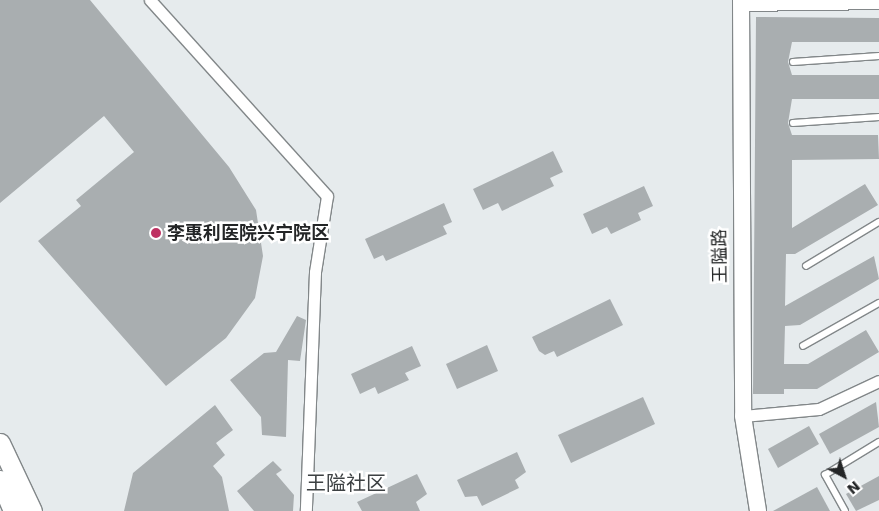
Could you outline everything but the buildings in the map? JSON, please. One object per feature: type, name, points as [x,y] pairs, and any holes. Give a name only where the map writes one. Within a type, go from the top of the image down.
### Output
[{"type":"main road","name":"王隘路","points":[[741,2],[743,416],[758,511]]},
{"type":"main road","points":[[0,443],[32,511]]},
{"type":"main road","points":[[0,480],[13,511]]},
{"type":"street","points":[[150,0],[327,196],[315,272],[306,511]]},
{"type":"street","points":[[741,2],[879,3]]},
{"type":"street","points":[[743,416],[819,408],[879,380]]},
{"type":"lane","points":[[793,62],[879,56]]},
{"type":"lane","points":[[793,123],[879,117]]},
{"type":"lane","points":[[806,266],[879,222]]},
{"type":"lane","points":[[803,346],[879,303]]},
{"type":"lane","points":[[845,511],[825,475],[879,442]]},
{"type":"place","name":"李惠利医院兴宁院区","points":[[156,233]]},
{"type":"district","name":"王隘社区","points":[[346,483]]}]
